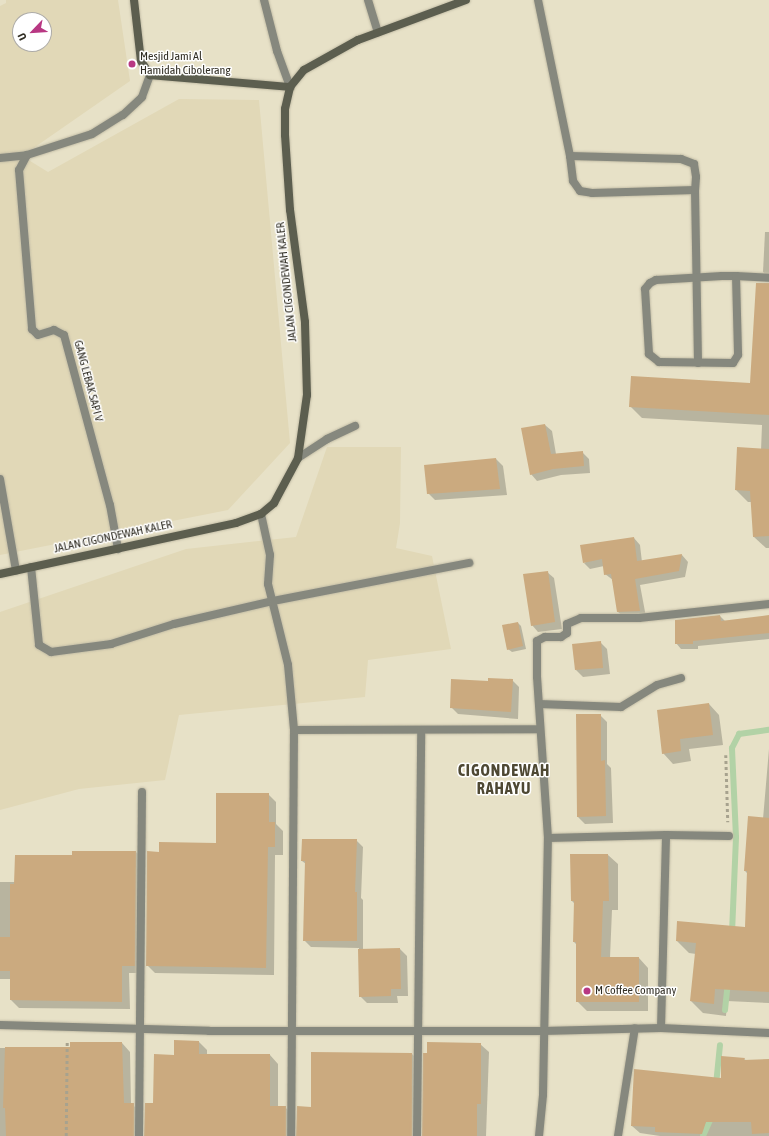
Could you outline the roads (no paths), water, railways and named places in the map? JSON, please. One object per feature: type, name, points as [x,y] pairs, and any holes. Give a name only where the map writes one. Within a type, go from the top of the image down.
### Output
[{"type":"main road","points":[[134,0],[140,61],[150,76],[290,87]]},
{"type":"main road","name":"JALAN CIGONDEWAH KALER","points":[[0,574],[236,523],[261,514],[274,503],[288,481],[298,458],[307,395],[305,322],[290,210],[285,135],[285,109],[290,87],[304,70],[378,32],[466,0]]},
{"type":"street","points":[[264,0],[277,51],[290,87]]},
{"type":"street","points":[[368,0],[378,32]]},
{"type":"street","points":[[538,0],[570,156],[573,181],[580,191],[592,193],[695,190]]},
{"type":"street","points":[[0,158],[26,155],[92,134],[123,116],[142,97],[150,76]]},
{"type":"street","name":"GANG LEBAK SAPI V","points":[[26,155],[21,161],[19,178],[32,329],[38,335],[54,330],[64,335],[110,505],[118,549]]},
{"type":"street","points":[[570,156],[682,158],[694,164],[696,177],[698,363]]},
{"type":"street","points":[[736,276],[738,355],[733,363],[659,362],[649,354],[646,289],[656,280],[736,276],[769,278]]},
{"type":"street","points":[[298,458],[327,439],[355,426]]},
{"type":"street","points":[[0,479],[16,570]]},
{"type":"street","points":[[261,514],[270,555],[267,574],[288,665],[294,730],[291,1136]]},
{"type":"street","points":[[31,567],[38,645],[51,652],[111,644],[174,624],[273,601],[469,563]]},
{"type":"street","points":[[539,1136],[543,1095],[543,1031],[548,838],[540,729],[537,641],[545,637],[565,635],[567,624],[580,618],[639,618],[769,604]]},
{"type":"street","points":[[539,704],[621,707],[657,685],[681,678]]},
{"type":"street","points":[[294,730],[421,731],[540,729]]},
{"type":"street","points":[[417,1136],[421,731]]},
{"type":"street","points":[[139,1136],[142,792]]},
{"type":"street","points":[[548,838],[666,834],[728,836]]},
{"type":"street","points":[[661,1028],[666,834]]},
{"type":"street","points":[[0,1025],[139,1029],[292,1030],[543,1031],[661,1028],[769,1033]]},
{"type":"street","points":[[618,1136],[635,1028]]},
{"type":"waterway","points":[[732,933],[736,837],[732,748],[739,734],[769,730]]},
{"type":"waterway","points":[[725,1010],[728,982]]},
{"type":"waterway","points":[[716,1085],[720,1045]]},
{"type":"waterway","points":[[703,1136],[713,1114]]},
{"type":"place","name":"Mesjid Jami Al Hamidah Cibolerang","points":[[132,64]]},
{"type":"place","name":"M Coffee Company","points":[[587,991]]},
{"type":"district","name":"CIGONDEWAH RAHAYU","points":[[504,779]]}]
